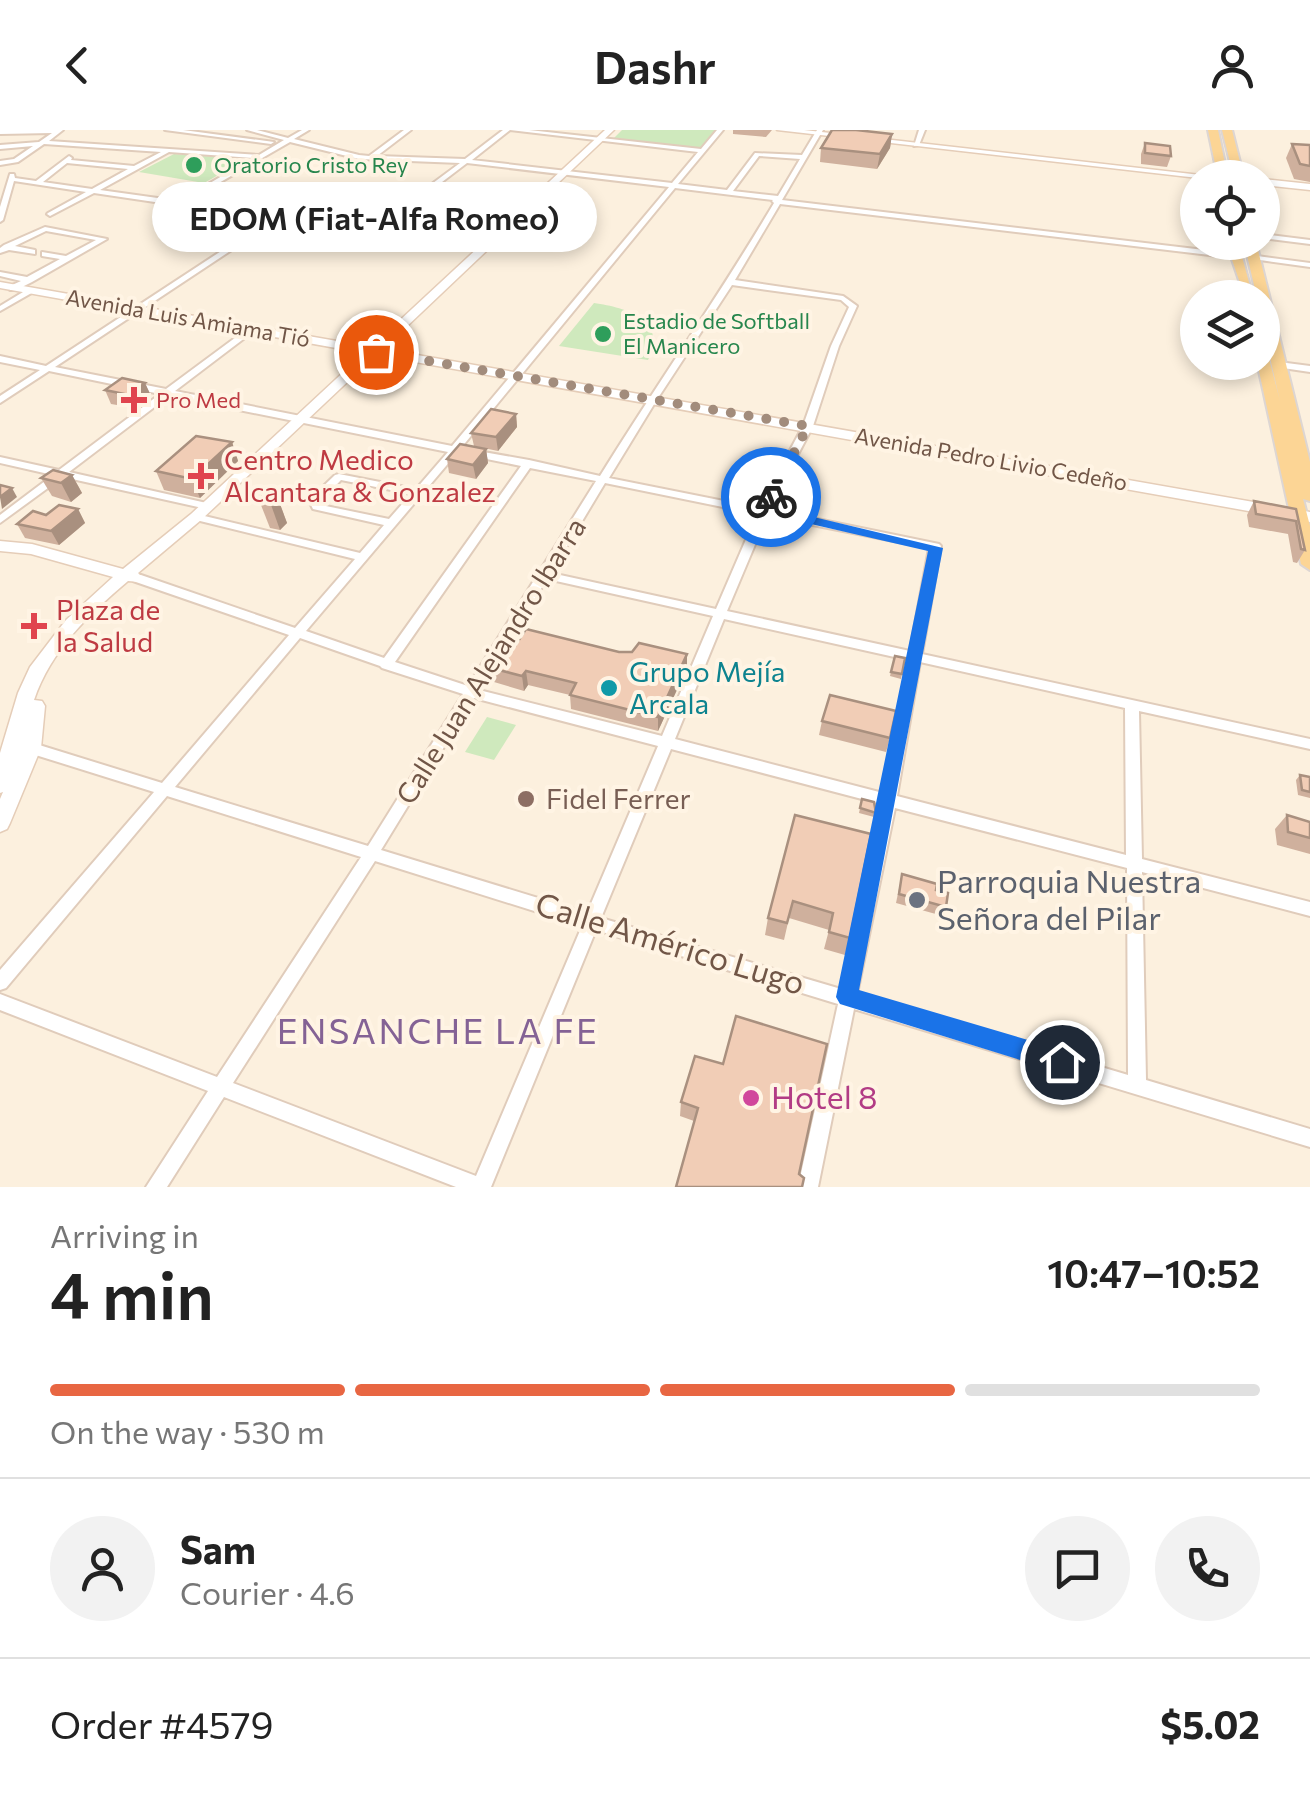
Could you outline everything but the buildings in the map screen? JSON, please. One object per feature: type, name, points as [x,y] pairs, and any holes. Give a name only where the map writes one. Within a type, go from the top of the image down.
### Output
[{"type":"main road","points":[[781,130],[1180,173]]},
{"type":"main road","points":[[1221,130],[1223,160]]},
{"type":"main road","points":[[1221,130],[1231,160]]},
{"type":"main road","points":[[0,784],[41,664],[64,635],[376,352],[605,135]]},
{"type":"main road","points":[[1280,184],[1310,187]]},
{"type":"main road","name":"Avenida Luis Amiama Tió","points":[[7,287],[30,286],[376,352]]},
{"type":"main road","name":"Avenida Pedro Livio Cedeño","points":[[376,352],[1304,516]]},
{"type":"main road","points":[[1280,369],[1310,496]]},
{"type":"main road","points":[[1269,380],[1304,516],[1310,564]]},
{"type":"main road","points":[[0,543],[131,577]]},
{"type":"main road","points":[[0,823],[31,748],[38,698],[50,671],[131,577]]},
{"type":"street","points":[[0,132],[59,130]]},
{"type":"street","points":[[0,163],[16,161],[59,130]]},
{"type":"street","points":[[168,130],[287,141]]},
{"type":"street","points":[[250,130],[370,158],[468,161],[776,200],[1180,241]]},
{"type":"street","points":[[178,204],[306,130]]},
{"type":"street","points":[[370,158],[408,130]]},
{"type":"street","points":[[372,232],[510,130],[605,135],[703,151]]},
{"type":"street","points":[[0,982],[456,448],[720,130]]},
{"type":"street","points":[[916,145],[922,130]]},
{"type":"street","name":"Calle Juan Alejandro lbarra","points":[[156,1187],[371,854],[730,282],[818,132]]},
{"type":"street","points":[[0,148],[87,144],[261,157]]},
{"type":"street","points":[[37,183],[87,144]]},
{"type":"street","points":[[50,214],[169,150]]},
{"type":"street","points":[[729,192],[757,154],[802,158]]},
{"type":"street","points":[[0,220],[16,161]]},
{"type":"street","points":[[66,161],[135,168]]},
{"type":"street","points":[[12,179],[484,248]]},
{"type":"street","points":[[0,400],[274,218]]},
{"type":"street","points":[[0,308],[103,240],[45,230],[4,249]]},
{"type":"street","points":[[1280,238],[1310,242]]},
{"type":"street","points":[[4,249],[32,252]]},
{"type":"street","points":[[45,254],[70,259]]},
{"type":"street","points":[[1274,260],[1310,265]]},
{"type":"street","points":[[0,274],[30,286]]},
{"type":"street","points":[[0,1002],[481,1187],[764,509],[808,426],[834,346],[853,306],[843,298],[730,282]]},
{"type":"street","points":[[0,520],[251,329]]},
{"type":"street","points":[[0,358],[935,546],[889,800],[808,1187]]},
{"type":"street","points":[[1280,365],[1310,369]]},
{"type":"street","points":[[0,460],[206,506]]},
{"type":"street","points":[[386,665],[529,463]]},
{"type":"street","points":[[391,523],[317,507],[314,501],[339,477],[416,492]]},
{"type":"street","points":[[196,517],[362,557]]},
{"type":"street","points":[[545,575],[1310,744]]},
{"type":"street","points":[[131,577],[470,692],[1310,909]]},
{"type":"street","points":[[1132,704],[1137,1084]]},
{"type":"street","points":[[20,725],[31,748]]},
{"type":"street","name":"Calle Américo Lugo","points":[[31,748],[1310,1138]]},
{"type":"green space","points":[[622,130],[716,130],[701,148],[614,138]]},
{"type":"green space","name":"Oratorio Cristo Rey","points":[[174,154],[247,159],[204,183],[139,172]]},
{"type":"green space","points":[[594,303],[631,312],[648,325],[653,346],[648,360],[559,346]]},
{"type":"green space","points":[[487,717],[516,725],[494,760],[465,752]]},
{"type":"way so far","points":[[376,352],[808,426],[771,497]]},
{"type":"place","name":"Oratorio Cristo Rey","points":[[194,165]]},
{"type":"place","name":"Estadio de Softball El Manicero","points":[[603,334]]},
{"type":"place","name":"EDOM (Fiat-Alfa Romeo)","points":[[376,352]]},
{"type":"place","name":"Pro Med","points":[[134,400]]},
{"type":"place","name":"Centro Medico Alcantara & Gonzalez","points":[[201,476]]},
{"type":"place","name":"Plaza de la Salud","points":[[34,626]]},
{"type":"place","name":"Grupo Mejía Arcala","points":[[609,688]]},
{"type":"place","name":"Fidel Ferrer","points":[[526,799]]},
{"type":"place","name":"Parroquia Nuestra Señora del Pilar","points":[[917,900]]},
{"type":"place","name":"Hotel 8","points":[[751,1098]]},
{"type":"district","name":"ENSANCHE LA FE","points":[[438,1032]]},
{"type":"route","points":[[771,497],[764,509],[936,548],[847,997],[1062,1062]]}]
